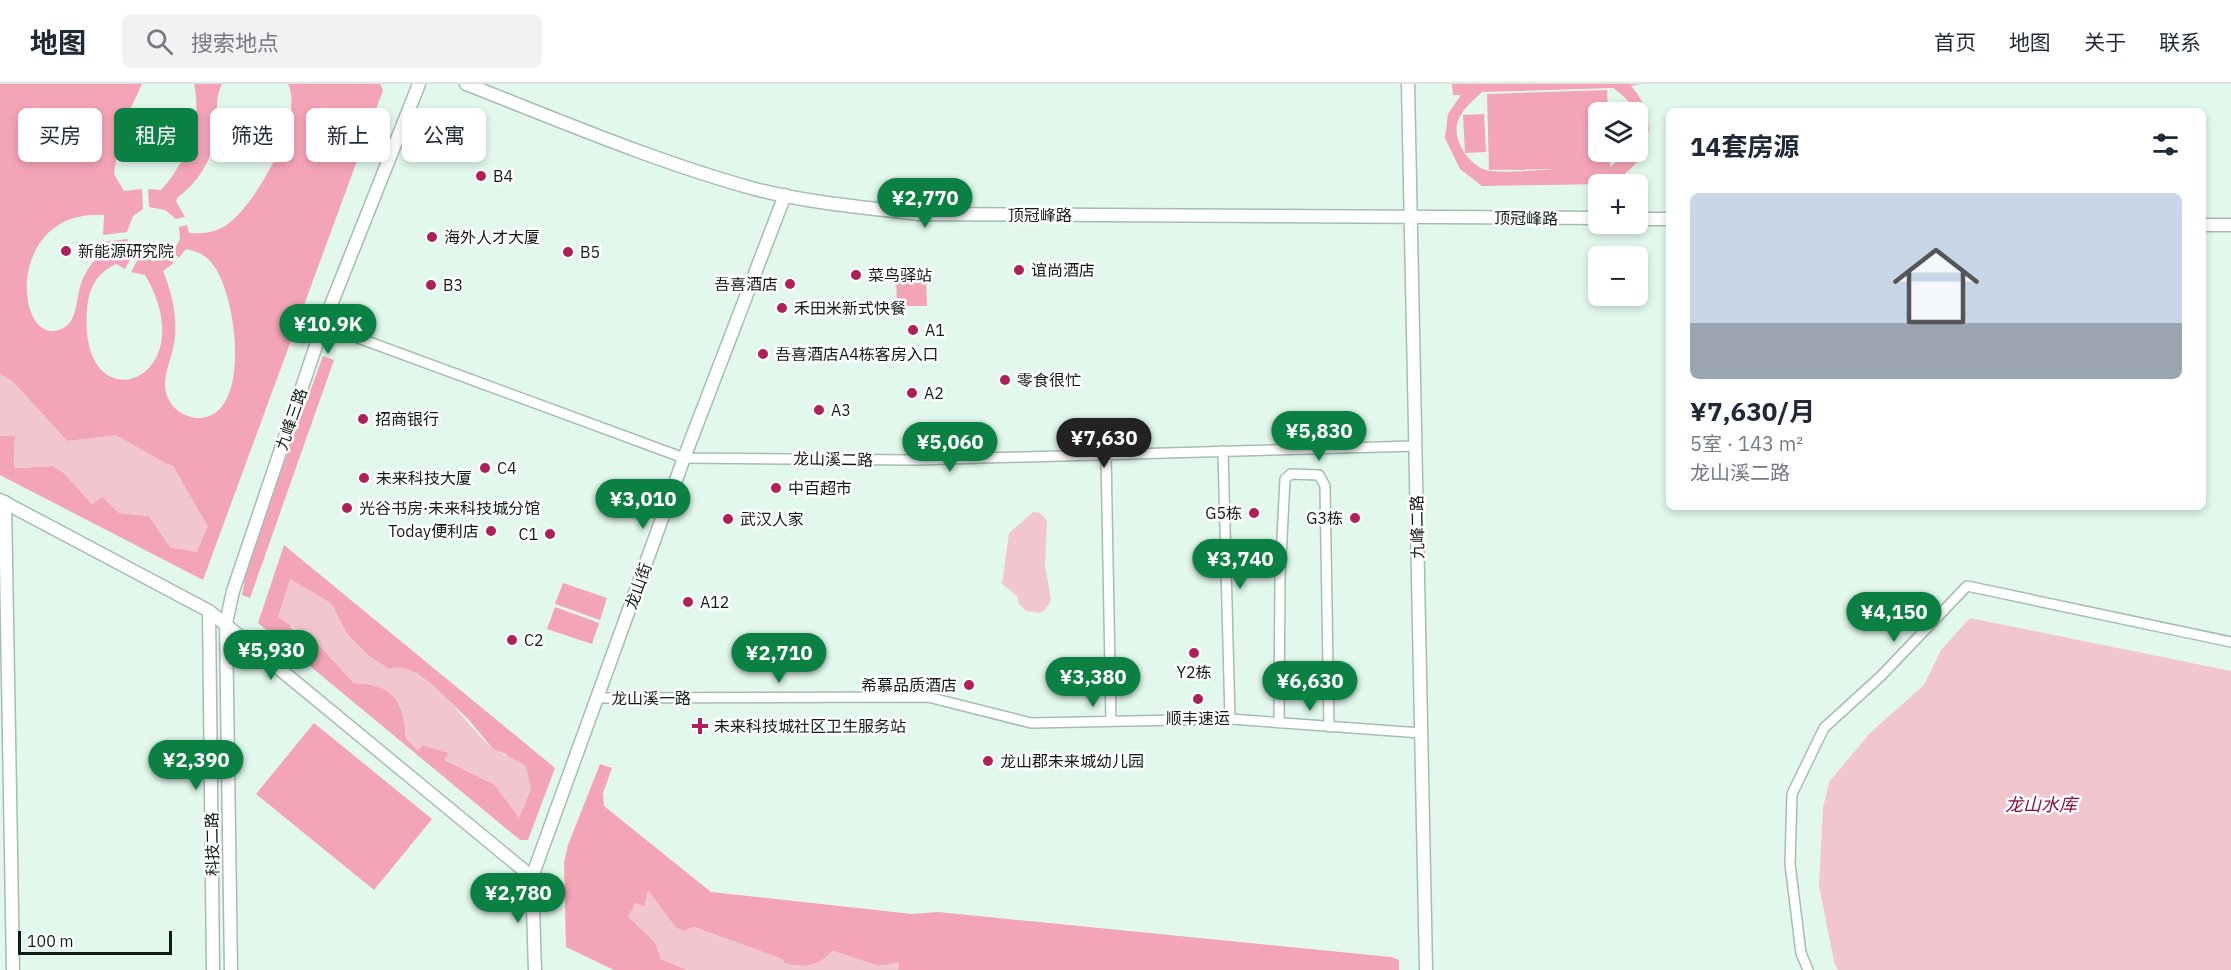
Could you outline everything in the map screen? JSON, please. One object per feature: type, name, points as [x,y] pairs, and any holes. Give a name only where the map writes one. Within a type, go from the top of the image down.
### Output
[{"type":"street","name":"九峰三路","points":[[226,623],[243,562],[318,327],[419,84]]},
{"type":"street","name":"顶冠峰路","points":[[466,84],[692,170],[785,195],[918,214],[1588,218]]},
{"type":"street","name":"九峰二路","points":[[1408,84],[1426,970]]},
{"type":"street","name":"龙山街","points":[[531,877],[684,458],[785,195]]},
{"type":"street","points":[[1648,219],[1666,219]]},
{"type":"street","points":[[2206,225],[2231,225]]},
{"type":"street","name":"龙山溪二路","points":[[318,327],[684,458],[914,460],[1415,446]]},
{"type":"street","points":[[1223,452],[1230,719]]},
{"type":"street","points":[[1106,455],[1111,721]]},
{"type":"street","points":[[1279,723],[1280,577],[1285,479],[1292,474],[1318,475],[1325,486],[1329,727]]},
{"type":"street","points":[[14,970],[2,501],[209,611],[226,623],[531,877],[535,970]]},
{"type":"street","points":[[1808,970],[1801,953],[1790,864],[1792,794],[1824,728],[1881,676],[1967,586],[2231,642]]},
{"type":"street","name":"科技二路","points":[[209,611],[213,970]]},
{"type":"street","name":"科技二路","points":[[226,623],[231,970]]},
{"type":"street","name":"龙山溪一路","points":[[598,698],[928,697],[1031,723],[1230,719],[1421,733]]},
{"type":"shaded area","points":[[0,84],[142,84],[131,108],[114,108],[114,162],[116,162],[114,174],[124,191],[142,189],[143,209],[133,216],[127,232],[103,235],[104,215],[70,219],[47,234],[33,256],[27,280],[28,303],[36,321],[48,331],[65,327],[75,313],[84,276],[105,248],[104,242],[127,239],[134,252],[125,269],[116,264],[109,268],[98,277],[91,289],[87,311],[89,347],[101,370],[118,379],[136,377],[152,364],[161,342],[160,312],[145,275],[131,272],[139,257],[154,261],[168,257],[174,263],[163,271],[173,304],[175,338],[166,378],[166,393],[177,410],[195,418],[214,414],[226,399],[233,378],[235,352],[233,324],[220,276],[210,261],[186,249],[179,258],[173,252],[180,239],[179,227],[187,225],[189,233],[203,233],[225,226],[250,201],[273,162],[294,162],[294,108],[291,108],[288,84],[380,84],[383,90],[376,108],[306,108],[306,162],[357,162],[203,580],[0,475],[0,436],[15,436],[14,468],[53,466],[64,473],[92,504],[102,496],[119,513],[149,516],[171,548],[207,526],[173,466],[89,439],[67,441],[13,382],[0,374]]},
{"type":"shaded area","points":[[194,84],[222,84],[217,108],[210,108],[210,155],[201,173],[178,197],[176,201],[185,217],[176,219],[165,210],[149,207],[148,189],[161,190],[181,162],[198,162]]},
{"type":"shaded area","points":[[1452,84],[1640,84],[1631,86],[1642,102],[1629,102],[1613,88],[1482,92],[1462,113],[1457,129],[1457,137],[1464,152],[1476,165],[1484,169],[1491,171],[1507,172],[1557,169],[1489,170],[1487,94],[1607,90],[1608,102],[1588,102],[1588,162],[1610,162],[1610,167],[1616,162],[1637,162],[1625,174],[1588,174],[1588,184],[1482,186],[1460,169],[1445,138],[1448,114],[1461,95],[1453,95]]},
{"type":"shaded area","points":[[1484,114],[1486,152],[1465,153],[1463,115]]},
{"type":"shaded area","points":[[926,277],[927,306],[897,306],[896,278]]},
{"type":"shaded area","points":[[323,356],[334,360],[250,598],[242,595],[249,559]]},
{"type":"shaded area","points":[[284,545],[555,768],[528,840],[520,840],[258,623]],"holes":[[[331,603],[347,634],[370,657],[389,669],[430,683],[468,719],[494,750],[506,754],[531,789],[519,817],[494,784],[445,760],[449,753],[423,745],[418,750],[406,738],[403,714],[394,697],[378,687],[354,683],[318,644],[290,627]]]},
{"type":"shaded area","points":[[563,583],[607,598],[600,620],[555,604]]},
{"type":"shaded area","points":[[555,607],[599,623],[592,644],[547,629]]},
{"type":"shaded area","points":[[314,723],[432,819],[374,890],[256,794]]},
{"type":"shaded area","points":[[600,764],[612,768],[603,793],[604,806],[711,892],[912,914],[938,912],[1391,957],[1399,960],[1399,970],[898,970],[899,963],[878,966],[833,951],[817,963],[798,966],[784,963],[782,959],[694,927],[684,931],[676,928],[648,891],[645,906],[629,917],[655,942],[661,959],[687,970],[614,970],[566,947],[564,863],[568,845]]},
{"type":"water","points":[[0,374],[13,382],[67,441],[116,435],[173,467],[208,526],[197,552],[171,548],[149,516],[119,513],[102,497],[92,504],[64,473],[53,466],[14,468],[15,436],[0,436]]},
{"type":"water","points":[[1033,512],[1040,513],[1047,520],[1045,566],[1051,600],[1046,609],[1040,613],[1026,611],[1019,604],[1017,596],[1002,584],[1009,533]]},
{"type":"water","points":[[290,579],[331,603],[347,634],[370,657],[389,669],[403,668],[417,673],[446,697],[493,748],[526,766],[531,789],[519,818],[494,784],[444,759],[449,753],[423,745],[418,750],[406,738],[403,714],[394,697],[387,691],[367,684],[354,683],[318,644],[278,617]]},
{"type":"water","name":"龙山水库","points":[[1970,618],[2231,671],[2231,970],[1838,970],[1834,962],[1819,885],[1823,808],[1829,782],[1871,732],[1924,685],[1941,650]]},
{"type":"water","points":[[648,890],[676,928],[684,931],[693,927],[783,959],[784,963],[798,966],[811,965],[833,951],[878,966],[899,962],[898,970],[687,970],[661,959],[655,942],[628,917],[635,903],[645,906]]},
{"type":"place","name":"B4","points":[[481,176]]},
{"type":"place","name":"海外人才大厦","points":[[432,237]]},
{"type":"place","name":"新能源研究院","points":[[66,251]]},
{"type":"place","name":"B5","points":[[568,252]]},
{"type":"place","name":"谊尚酒店","points":[[1019,270]]},
{"type":"place","name":"菜鸟驿站","points":[[856,275]]},
{"type":"place","name":"吾喜酒店","points":[[790,284]]},
{"type":"place","name":"B3","points":[[431,285]]},
{"type":"place","name":"禾田米新式快餐","points":[[782,308]]},
{"type":"place","name":"A1","points":[[913,330]]},
{"type":"place","name":"吾喜酒店A4栋客房入口","points":[[763,354]]},
{"type":"place","name":"零食很忙","points":[[1005,380]]},
{"type":"place","name":"A2","points":[[912,393]]},
{"type":"place","name":"A3","points":[[819,410]]},
{"type":"place","name":"招商银行","points":[[363,419]]},
{"type":"place","name":"C4","points":[[485,468]]},
{"type":"place","name":"未来科技大厦","points":[[364,478]]},
{"type":"place","name":"中百超市","points":[[776,488]]},
{"type":"place","name":"光谷书房·未来科技城分馆","points":[[347,508]]},
{"type":"place","name":"G5栋","points":[[1254,513]]},
{"type":"place","name":"G3栋","points":[[1355,518]]},
{"type":"place","name":"武汉人家","points":[[728,519]]},
{"type":"place","name":"Today便利店","points":[[491,531]]},
{"type":"place","name":"C1","points":[[550,534]]},
{"type":"place","name":"A12","points":[[688,602]]},
{"type":"place","name":"C2","points":[[512,640]]},
{"type":"place","name":"Y2栋","points":[[1194,653]]},
{"type":"place","name":"希慕品质酒店","points":[[969,685]]},
{"type":"place","name":"顺丰速运","points":[[1198,699]]},
{"type":"place","name":"未来科技城社区卫生服务站","points":[[700,726]]},
{"type":"place","name":"龙山郡未来城幼儿园","points":[[988,761]]}]
